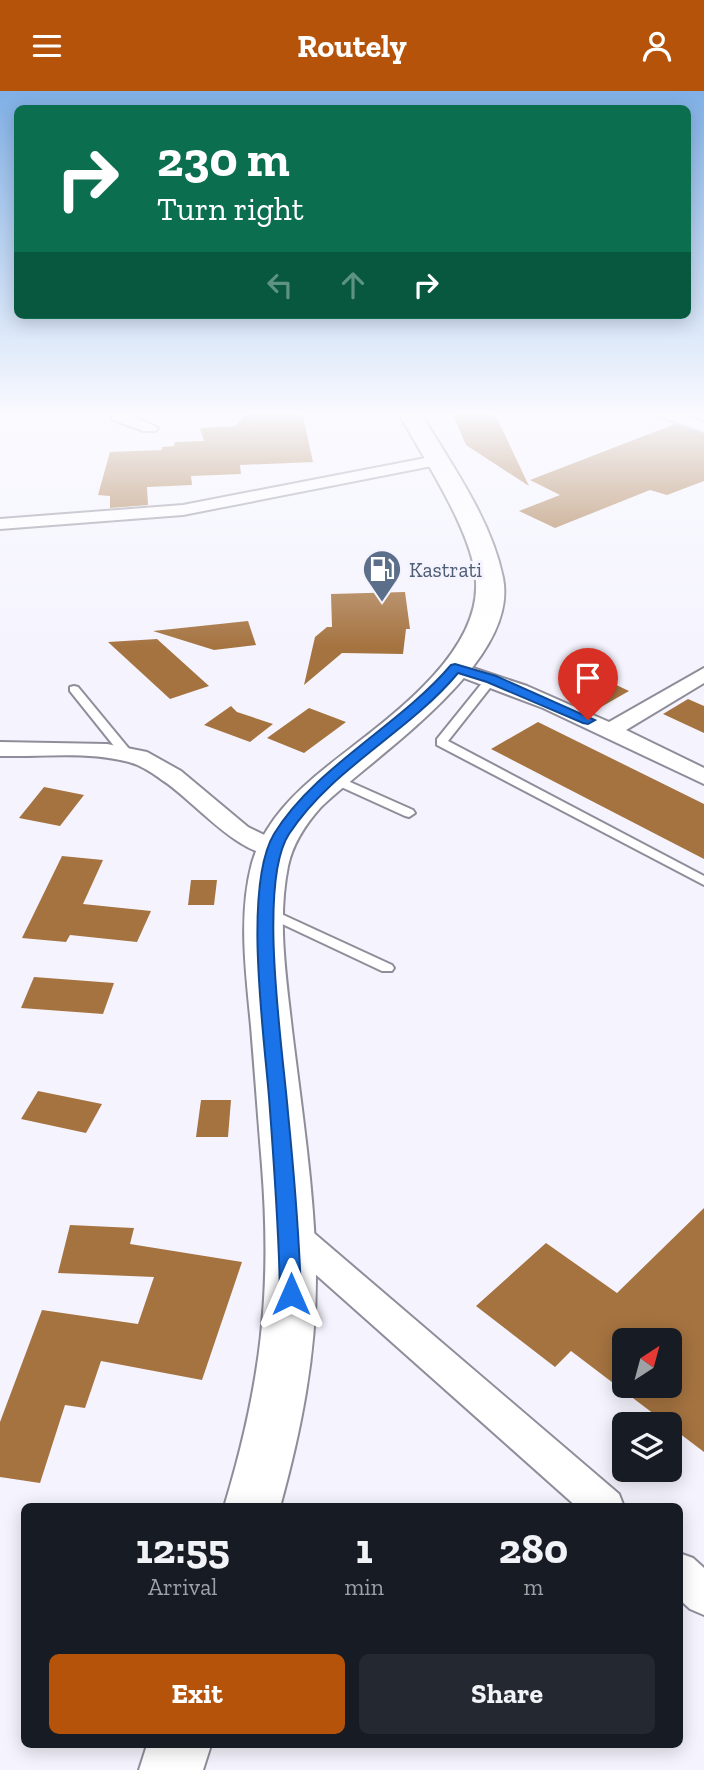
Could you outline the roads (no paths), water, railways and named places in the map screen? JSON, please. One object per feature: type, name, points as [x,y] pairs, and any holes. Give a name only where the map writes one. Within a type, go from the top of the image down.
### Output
[{"type":"main road","points":[[253,1503],[268,1455],[286,1362],[292,1274],[265,951],[269,865],[274,849],[297,811],[332,778],[425,702],[455,668],[475,639],[486,614],[490,580],[476,537],[451,490]]},
{"type":"main road","points":[[171,1770],[178,1748]]},
{"type":"street","points":[[0,524],[183,510],[284,490]]},
{"type":"street","points":[[455,668],[491,679],[610,730],[704,777]]},
{"type":"street","points":[[610,730],[704,674]]},
{"type":"street","points":[[0,749],[69,749],[126,753],[154,764],[173,776],[239,831],[274,849]]},
{"type":"street","points":[[289,1231],[600,1503]]},
{"type":"street","points":[[683,1576],[704,1595]]},
{"type":"lane","points":[[491,679],[441,742],[704,881]]},
{"type":"lane","points":[[74,689],[126,753]]},
{"type":"lane","points":[[332,778],[410,813]]},
{"type":"lane","points":[[265,911],[387,968]]},
{"type":"place","name":"Kastrati","points":[[382,603]]}]
